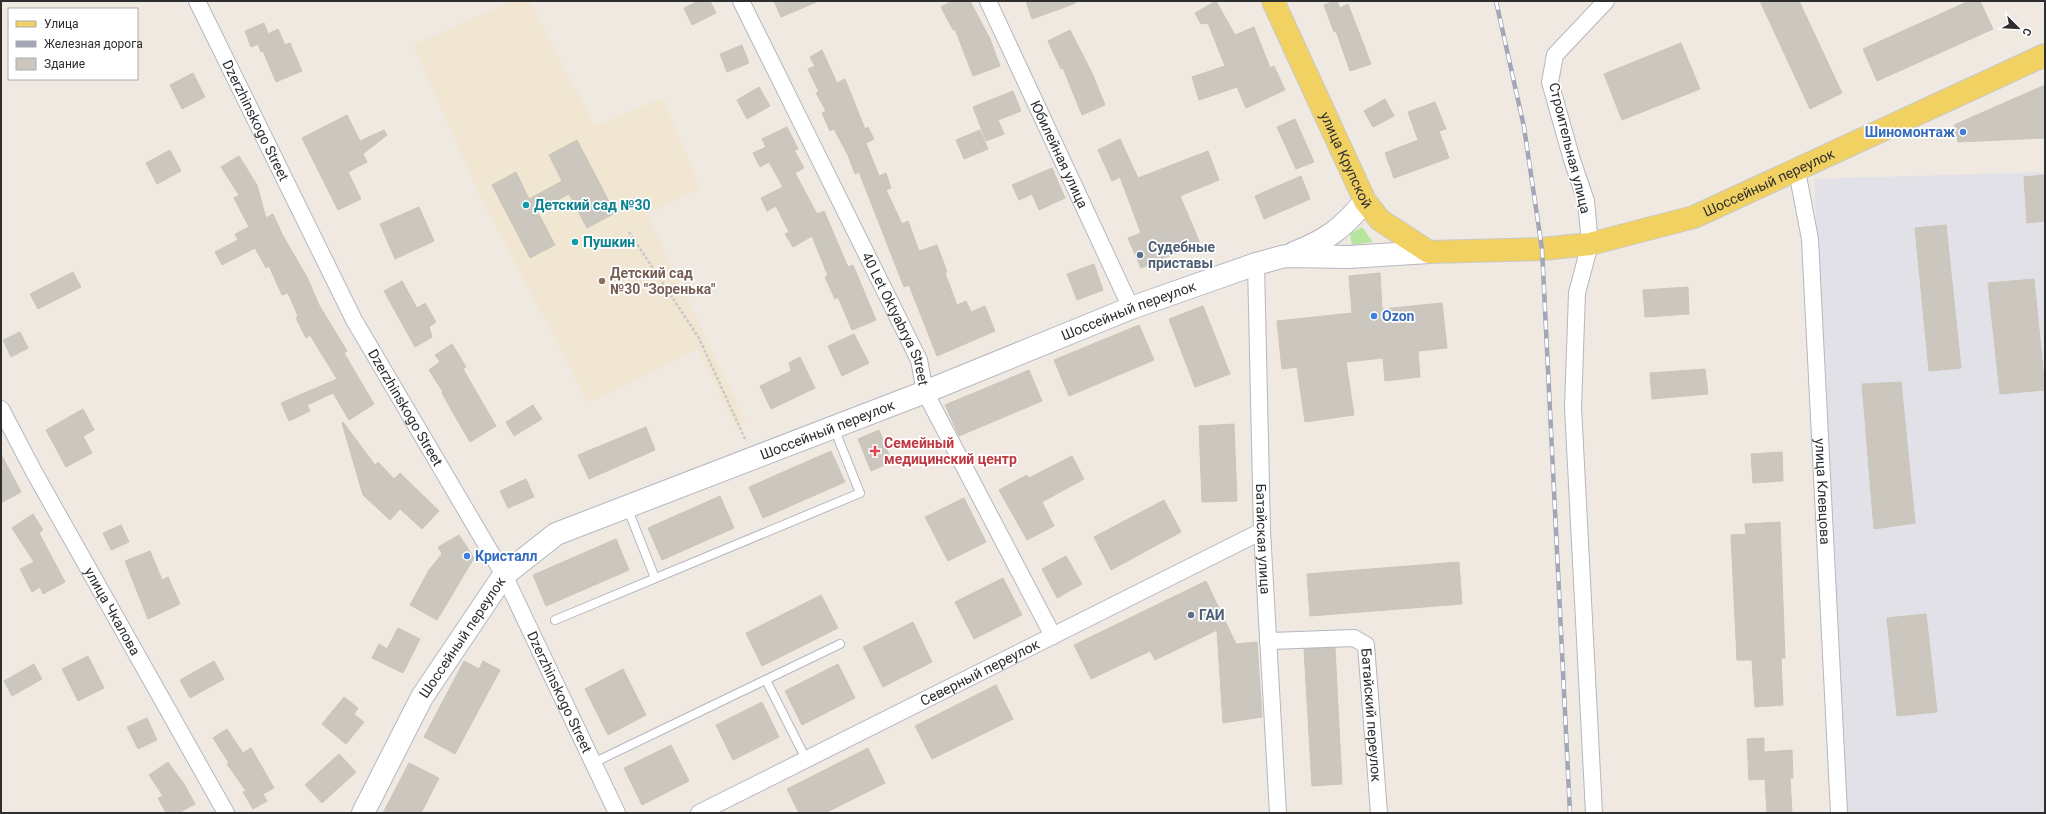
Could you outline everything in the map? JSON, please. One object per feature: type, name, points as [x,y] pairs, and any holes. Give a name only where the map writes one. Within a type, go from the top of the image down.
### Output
[{"type":"main road","name":"улица Крупской","points":[[1273,1],[1365,201],[1380,220],[1429,252]]},
{"type":"main road","name":"Шоссейный переулок","points":[[363,813],[422,697],[504,575],[556,534],[925,392],[1131,308],[1256,264],[1285,256],[1349,257],[1429,252],[1477,252],[1542,249],[1590,244],[1694,217],[1797,171],[2045,55]]},
{"type":"main road","points":[[1285,256],[1318,244],[1347,223],[1365,201]]},
{"type":"street","name":"Dzerzhinskogo Street","points":[[197,1],[354,320],[504,575],[617,813]]},
{"type":"street","name":"40 Let Oktyabrya Street","points":[[741,1],[919,360],[925,392],[1053,636]]},
{"type":"street","name":"Юбилейная улица","points":[[988,1],[1131,308]]},
{"type":"street","name":"Строительная улица","points":[[1590,244],[1586,201],[1572,160],[1550,82],[1555,55],[1606,1]]},
{"type":"street","name":"улица Клевцова","points":[[1797,171],[1810,239],[1839,813]]},
{"type":"street","points":[[1590,244],[1577,293],[1573,407],[1594,813]]},
{"type":"street","name":"Батайская улица","points":[[1256,264],[1262,531],[1278,813]]},
{"type":"street","name":"улица Чкалова","points":[[1,409],[34,472],[226,813]]},
{"type":"street","name":"Северный переулок","points":[[699,813],[1262,531]]},
{"type":"street","name":"Батайский переулок","points":[[1268,641],[1354,638],[1366,645],[1379,813]]},
{"type":"lane","points":[[555,620],[860,493],[834,427]]},
{"type":"lane","points":[[627,506],[655,578]]},
{"type":"lane","points":[[593,763],[840,644]]},
{"type":"lane","points":[[766,680],[806,760]]},
{"type":"path","points":[[629,232],[699,338],[754,458]]},
{"type":"shaded area","name":"Детский сад №30 \"Зоренька\"","points":[[512,1],[530,2],[595,126],[663,98],[700,188],[647,214],[746,423],[736,428],[698,349],[588,403],[478,191],[413,45]]},
{"type":"shaded area","points":[[2045,172],[2045,813],[1846,813],[1814,179]]},
{"type":"green space","points":[[1362,227],[1373,242],[1352,245],[1350,234]]},
{"type":"building","points":[[699,1],[710,1],[716,13],[692,25],[684,8]]},
{"type":"building","points":[[774,1],[819,1],[781,17]]},
{"type":"building","points":[[952,1],[970,1],[990,39],[1000,66],[973,76],[955,29],[953,30],[941,7]]},
{"type":"building","points":[[1026,1],[1075,1],[1076,3],[1032,19]]},
{"type":"building","points":[[1216,1],[1235,35],[1254,27],[1270,68],[1274,66],[1285,90],[1246,108],[1237,87],[1199,100],[1192,77],[1225,66],[1208,23],[1201,24],[1195,13]]},
{"type":"building","points":[[1337,1],[1340,8],[1348,4],[1371,64],[1350,71],[1336,31],[1334,32],[1324,5]]},
{"type":"building","points":[[1760,1],[1799,1],[1842,93],[1810,109]]},
{"type":"building","points":[[1969,1],[1980,1],[1993,29],[1877,81],[1863,49]]},
{"type":"building","points":[[264,23],[268,34],[278,29],[285,45],[290,43],[302,71],[276,82],[263,51],[261,52],[258,44],[251,47],[245,31]]},
{"type":"building","points":[[1070,30],[1092,73],[1105,105],[1082,115],[1063,68],[1061,69],[1048,41]]},
{"type":"building","points":[[1681,43],[1700,89],[1622,120],[1604,74]]},
{"type":"building","points":[[742,45],[749,63],[727,72],[720,54]]},
{"type":"building","points":[[822,50],[837,83],[845,79],[865,129],[868,127],[874,139],[866,143],[879,176],[886,173],[891,188],[886,190],[902,224],[908,221],[919,251],[937,245],[947,272],[945,273],[957,305],[966,301],[971,312],[985,306],[995,331],[937,356],[909,285],[904,287],[859,172],[855,174],[848,155],[834,129],[830,131],[822,113],[826,111],[816,93],[819,92],[808,69],[815,66],[810,57]]},
{"type":"building","points":[[193,73],[205,97],[182,109],[170,85]]},
{"type":"building","points":[[2045,85],[2045,138],[1958,142],[1954,125]]},
{"type":"building","points":[[759,87],[770,106],[747,119],[737,100]]},
{"type":"building","points":[[1013,91],[1021,111],[998,120],[1004,134],[986,141],[973,107]]},
{"type":"building","points":[[1385,99],[1394,116],[1373,127],[1364,111]]},
{"type":"building","points":[[1435,102],[1446,129],[1439,131],[1449,158],[1394,178],[1385,153],[1418,140],[1408,112]]},
{"type":"building","points":[[347,115],[360,141],[384,130],[387,135],[363,154],[367,162],[348,172],[361,199],[338,210],[302,138]]},
{"type":"building","points":[[1295,119],[1314,162],[1296,169],[1277,127]]},
{"type":"building","points":[[787,127],[798,149],[794,150],[804,168],[795,173],[817,214],[824,211],[848,267],[853,265],[876,320],[852,330],[838,297],[835,299],[825,277],[828,276],[812,236],[793,247],[785,234],[789,232],[776,206],[767,211],[761,198],[783,187],[769,162],[760,167],[753,153],[766,147],[762,139]]},
{"type":"building","points":[[980,130],[988,149],[964,159],[956,140]]},
{"type":"building","points":[[1120,139],[1138,178],[1208,151],[1219,180],[1180,196],[1200,243],[1141,268],[1128,238],[1141,233],[1120,177],[1112,181],[1098,150]]},
{"type":"building","name":"Детский сад №30","points":[[577,140],[615,213],[587,228],[569,194],[537,211],[555,245],[530,258],[492,185],[516,172],[529,199],[562,181],[549,155]]},
{"type":"building","points":[[170,150],[181,171],[157,184],[146,163]]},
{"type":"building","points":[[239,156],[257,185],[266,218],[273,214],[282,234],[308,279],[319,305],[347,351],[344,353],[374,404],[349,420],[333,393],[307,405],[310,411],[289,421],[281,403],[337,379],[310,335],[306,338],[296,318],[298,316],[288,293],[282,295],[269,266],[266,268],[255,248],[222,265],[215,252],[238,240],[235,234],[249,227],[234,198],[239,195],[221,167]]},
{"type":"building","points":[[1052,168],[1065,198],[1039,210],[1032,194],[1019,200],[1012,185]]},
{"type":"building","points":[[2045,175],[2045,221],[2027,223],[2024,177]]},
{"type":"building","points":[[1301,176],[1310,199],[1264,219],[1255,196]]},
{"type":"building","points":[[419,207],[434,241],[395,259],[380,224]]},
{"type":"building","points":[[1946,225],[1961,368],[1929,371],[1915,228]]},
{"type":"building","points":[[1094,264],[1103,290],[1077,300],[1067,274]]},
{"type":"building","points":[[73,272],[81,287],[38,309],[30,294]]},
{"type":"building","points":[[1380,273],[1382,309],[1442,303],[1447,348],[1418,351],[1420,377],[1385,381],[1383,358],[1346,362],[1354,415],[1305,422],[1297,367],[1282,369],[1277,321],[1352,313],[1349,276]]},
{"type":"building","points":[[2034,279],[2045,390],[2000,394],[1988,283]]},
{"type":"building","points":[[402,281],[417,308],[425,303],[436,322],[429,327],[432,337],[415,347],[384,291]]},
{"type":"building","points":[[1688,287],[1689,314],[1645,317],[1643,290]]},
{"type":"building","points":[[1203,306],[1230,374],[1195,387],[1169,319]]},
{"type":"building","points":[[1139,325],[1154,360],[1069,396],[1054,360]]},
{"type":"building","points":[[20,332],[28,348],[11,357],[3,340]]},
{"type":"building","points":[[854,334],[869,363],[842,376],[828,346]]},
{"type":"building","points":[[452,344],[466,367],[463,369],[496,426],[470,442],[442,393],[443,392],[429,370],[440,362],[435,355]]},
{"type":"building","points":[[800,357],[815,388],[771,409],[760,386],[791,371],[789,363]]},
{"type":"building","points":[[1705,369],[1708,394],[1652,399],[1650,373]]},
{"type":"building","points":[[1029,370],[1042,401],[959,436],[945,405]]},
{"type":"building","points":[[1901,382],[1915,523],[1874,529],[1862,384]]},
{"type":"building","points":[[533,405],[542,419],[514,436],[506,422]]},
{"type":"building","points":[[83,409],[94,430],[83,436],[92,453],[66,467],[46,430]]},
{"type":"building","points":[[343,422],[375,465],[378,462],[394,479],[400,473],[439,511],[422,529],[400,509],[390,520],[363,495],[342,423]]},
{"type":"building","points":[[1234,424],[1237,501],[1202,502],[1199,426]]},
{"type":"building","points":[[646,427],[655,450],[589,479],[578,455]]},
{"type":"building","name":"Семейный медицинский центр","points":[[879,430],[892,462],[871,471],[858,439]]},
{"type":"building","points":[[831,451],[845,482],[763,518],[749,487]]},
{"type":"building","points":[[1782,452],[1783,481],[1753,483],[1751,454]]},
{"type":"building","points":[[1,454],[21,492],[1,503]]},
{"type":"building","points":[[1072,456],[1084,479],[1042,502],[1054,526],[1027,540],[999,490],[1027,475],[1029,478]]},
{"type":"building","points":[[526,479],[534,497],[508,508],[500,491]]},
{"type":"building","points":[[720,496],[734,528],[662,560],[648,528]]},
{"type":"building","points":[[964,498],[986,542],[948,561],[925,517]]},
{"type":"building","points":[[1164,500],[1181,532],[1111,570],[1094,537]]},
{"type":"building","points":[[33,514],[43,530],[39,533],[65,582],[43,594],[40,587],[32,592],[20,569],[34,562],[12,528]]},
{"type":"building","points":[[1780,522],[1785,658],[1781,658],[1783,705],[1755,707],[1752,660],[1737,660],[1731,535],[1746,534],[1745,524]]},
{"type":"building","points":[[121,525],[129,542],[111,550],[103,533]]},
{"type":"building","points":[[459,535],[474,558],[437,620],[410,605],[429,570],[442,554],[438,547]]},
{"type":"building","points":[[616,539],[629,570],[546,606],[533,575]]},
{"type":"building","points":[[150,551],[162,580],[168,577],[180,604],[148,619],[125,561]]},
{"type":"building","points":[[1066,556],[1082,584],[1057,598],[1042,569]]},
{"type":"building","points":[[1459,562],[1462,604],[1310,616],[1307,574]]},
{"type":"building","points":[[1003,578],[1022,615],[974,639],[955,602]]},
{"type":"building","points":[[1206,581],[1236,644],[1257,642],[1262,717],[1223,723],[1217,630],[1155,660],[1150,651],[1091,679],[1074,645]]},
{"type":"building","points":[[821,595],[838,628],[762,666],[746,633]]},
{"type":"building","points":[[1926,614],[1937,712],[1897,716],[1887,618]]},
{"type":"building","points":[[913,622],[932,662],[883,687],[863,647]]},
{"type":"building","points":[[398,628],[420,639],[403,673],[372,658],[379,644],[387,649]]},
{"type":"building","points":[[1335,648],[1342,784],[1312,786],[1304,649]]},
{"type":"building","points":[[88,656],[104,688],[78,701],[62,669]]},
{"type":"building","points":[[214,661],[224,679],[190,698],[180,680]]},
{"type":"building","points":[[464,661],[479,669],[483,661],[500,670],[455,754],[424,737]]},
{"type":"building","points":[[34,664],[42,679],[12,696],[4,681]]},
{"type":"building","points":[[838,664],[855,698],[802,725],[785,691]]},
{"type":"building","points":[[623,669],[646,715],[608,735],[585,689]]},
{"type":"building","points":[[996,685],[1013,719],[932,759],[915,726]]},
{"type":"building","points":[[344,697],[358,708],[354,714],[364,722],[346,744],[322,724]]},
{"type":"building","points":[[762,702],[779,737],[733,760],[716,725]]},
{"type":"building","points":[[147,718],[157,740],[138,749],[127,727]]},
{"type":"building","points":[[227,729],[243,753],[251,748],[274,788],[263,794],[267,801],[253,809],[243,792],[246,791],[227,764],[229,763],[213,738]]},
{"type":"building","points":[[1764,738],[1764,752],[1792,750],[1793,778],[1790,778],[1792,813],[1767,813],[1765,779],[1749,780],[1747,739]]},
{"type":"building","points":[[671,745],[689,781],[642,805],[624,768]]},
{"type":"building","points":[[868,748],[885,783],[825,813],[799,813],[787,789]]},
{"type":"building","points":[[339,754],[356,772],[322,803],[305,785]]},
{"type":"building","points":[[168,762],[184,784],[195,804],[178,813],[166,813],[158,798],[163,796],[149,775]]},
{"type":"building","points":[[409,763],[439,778],[421,813],[383,813]]},
{"type":"railway","points":[[1496,1],[1524,127],[1542,249],[1570,813]]},
{"type":"place","name":"Шиномонтаж","points":[[1963,132]]},
{"type":"place","name":"Детский сад №30","points":[[526,205]]},
{"type":"place","name":"Пушкин","points":[[575,242]]},
{"type":"place","name":"Судебные приставы","points":[[1140,255]]},
{"type":"place","name":"Детский сад №30 \"Зоренька\"","points":[[602,281]]},
{"type":"place","name":"Ozon","points":[[1374,316]]},
{"type":"place","name":"Семейный медицинский центр","points":[[875,451]]},
{"type":"place","name":"Кристалл","points":[[467,556]]},
{"type":"place","name":"ГАИ","points":[[1191,615]]}]
